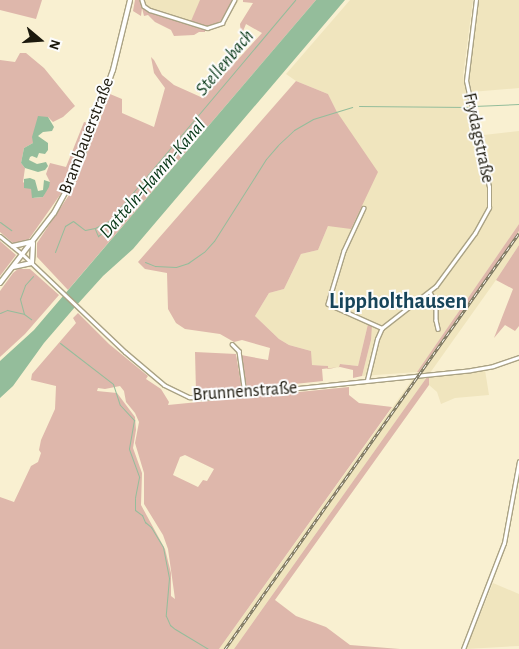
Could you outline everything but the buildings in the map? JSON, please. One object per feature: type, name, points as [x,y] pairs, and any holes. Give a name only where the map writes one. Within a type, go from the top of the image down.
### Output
[{"type":"main road","name":"Brambauerstraße","points":[[0,283],[62,201],[77,171],[113,70],[130,0]]},
{"type":"main road","points":[[12,267],[32,263],[33,241],[13,246]]},
{"type":"street","points":[[142,0],[144,6],[150,10],[207,28],[222,22],[234,0]]},
{"type":"street","name":"Frydagstraße","points":[[382,328],[430,292],[441,280],[478,228],[490,203],[490,187],[466,81],[476,0]]},
{"type":"street","points":[[364,208],[344,251],[328,303],[330,307],[382,328],[377,339],[366,382]]},
{"type":"street","points":[[0,236],[22,254]]},
{"type":"street","name":"Brunnenstraße","points":[[22,254],[109,338],[173,391],[198,398],[366,382],[482,368],[519,357]]},
{"type":"street","points":[[430,292],[436,304],[438,329]]},
{"type":"street","points":[[232,344],[238,351],[245,394]]},
{"type":"street","points":[[463,649],[504,543],[519,460]]},
{"type":"shaded area","points":[[0,0],[42,0],[36,19],[0,10]]},
{"type":"shaded area","points":[[135,0],[141,0],[141,6],[146,11],[205,29],[205,32],[199,32],[194,35],[174,36],[171,30],[155,22],[148,15],[144,16],[142,8],[141,16],[133,11]]},
{"type":"shaded area","points":[[141,0],[239,0],[224,24],[211,30],[146,11],[141,6]]},
{"type":"shaded area","points":[[200,0],[232,0],[223,19],[216,24],[207,26],[191,21]]},
{"type":"shaded area","points":[[243,0],[316,0],[68,290],[37,257],[37,243],[73,189],[110,94],[122,99],[122,113],[154,127],[165,88],[154,73],[151,57],[162,75],[174,85],[203,98],[262,33],[246,24],[241,36],[240,24],[253,3],[243,2]]},
{"type":"shaded area","points":[[316,0],[345,0],[133,249],[103,276],[75,307],[44,343],[13,386],[0,398],[0,361],[34,330]]},
{"type":"shaded area","points":[[350,0],[473,0],[463,76],[475,136],[519,131],[519,224],[417,372],[362,376],[371,340],[368,324],[358,366],[341,364],[340,367],[327,369],[327,366],[311,365],[311,351],[289,345],[279,339],[255,316],[269,293],[284,289],[301,254],[318,250],[328,226],[337,112],[328,94],[296,81],[286,74]]},
{"type":"shaded area","points":[[478,0],[519,0],[519,88],[471,92],[469,73]]},
{"type":"shaded area","points":[[20,53],[26,53],[44,68],[75,106],[63,117],[53,122],[48,117],[33,143],[24,148],[21,163],[25,168],[23,182],[31,189],[34,198],[43,197],[50,182],[46,174],[50,163],[66,167],[84,122],[91,124],[67,185],[29,239],[13,243],[0,232],[0,60],[15,62]]},
{"type":"shaded area","points":[[296,81],[328,94],[337,112],[378,172],[351,229],[328,226],[318,250],[301,254],[284,289],[269,293],[255,316],[279,339],[289,345],[311,351],[312,365],[328,366],[328,368],[322,369],[323,381],[247,389],[241,355],[268,360],[270,348],[242,340],[234,342],[220,334],[185,329],[176,323],[168,309],[167,273],[145,269],[138,262]]},
{"type":"shaded area","points":[[38,116],[48,117],[54,127],[52,131],[43,132],[38,136],[48,143],[48,150],[45,154],[39,153],[37,158],[30,157],[29,160],[37,164],[46,162],[48,166],[45,170],[38,172],[25,168],[21,163],[24,148],[33,143],[32,137]]},
{"type":"shaded area","points":[[30,178],[35,180],[38,191],[43,190],[44,180],[50,182],[43,197],[32,198],[31,189],[24,188],[24,179]]},
{"type":"shaded area","points":[[519,224],[519,231],[497,263],[419,372],[417,372]]},
{"type":"shaded area","points":[[519,231],[519,245],[496,280],[234,649],[219,649]]},
{"type":"shaded area","points":[[0,241],[16,255],[0,276]]},
{"type":"shaded area","points":[[519,245],[519,326],[515,331],[505,325],[494,338],[513,289],[496,280]]},
{"type":"shaded area","points":[[18,269],[30,269],[59,295],[25,334],[0,357],[0,291]]},
{"type":"shaded area","points":[[78,313],[109,344],[148,376],[146,379],[161,389],[169,402],[168,405],[349,387],[349,395],[359,403],[392,407],[219,649],[0,649],[0,497],[14,502],[31,466],[38,462],[41,453],[39,450],[41,440],[55,409],[56,386],[31,380],[32,374],[76,323],[73,318]],"holes":[[[120,386],[124,391],[126,402],[135,413],[139,422],[135,443],[144,473],[144,504],[163,535],[168,549],[175,599],[171,596],[171,573],[165,549],[141,505],[142,473],[133,448],[136,430],[135,417],[117,393],[97,391],[98,388],[105,389]],[[185,455],[214,469],[207,481],[203,480],[198,487],[173,475],[180,457]]]},
{"type":"shaded area","points":[[368,324],[372,325],[371,340],[362,376],[353,378],[353,370],[340,367],[340,364],[358,366]]},
{"type":"shaded area","points":[[195,352],[236,354],[242,390],[201,394],[196,392]]},
{"type":"shaded area","points":[[485,370],[489,395],[455,398],[441,404],[437,392],[429,385],[429,377]]},
{"type":"shaded area","points":[[427,377],[429,377],[429,385],[275,600],[296,616],[326,627],[350,645],[400,649],[234,649]]},
{"type":"shaded area","points":[[493,583],[519,594],[519,646],[466,649]]},
{"type":"waterway","name":"Stellenbach","points":[[55,252],[65,226],[73,221],[85,230],[95,228],[109,221],[295,0]]},
{"type":"waterway","points":[[474,106],[519,104]]},
{"type":"waterway","points":[[359,106],[468,107]]},
{"type":"waterway","points":[[145,262],[155,266],[176,267],[188,263],[204,252],[214,241],[266,159],[278,145],[294,130],[313,119],[352,107]]},
{"type":"waterway","points":[[0,222],[11,230]]},
{"type":"waterway","name":"Datteln-Hamm-Kanal","points":[[95,229],[98,236],[106,230]]},
{"type":"waterway","name":"Stellenbach","points":[[24,314],[20,299],[25,285],[33,276]]},
{"type":"waterway","points":[[0,313],[7,310],[24,314],[31,319]]},
{"type":"waterway","points":[[60,343],[113,384],[120,405],[134,420],[129,449],[139,477],[135,510],[142,515],[163,547],[169,578],[166,616],[170,625],[175,629],[208,649]]},
{"type":"railway","points":[[225,649],[519,233]]},
{"type":"district","name":"Lippholthausen","points":[[398,302]]}]
